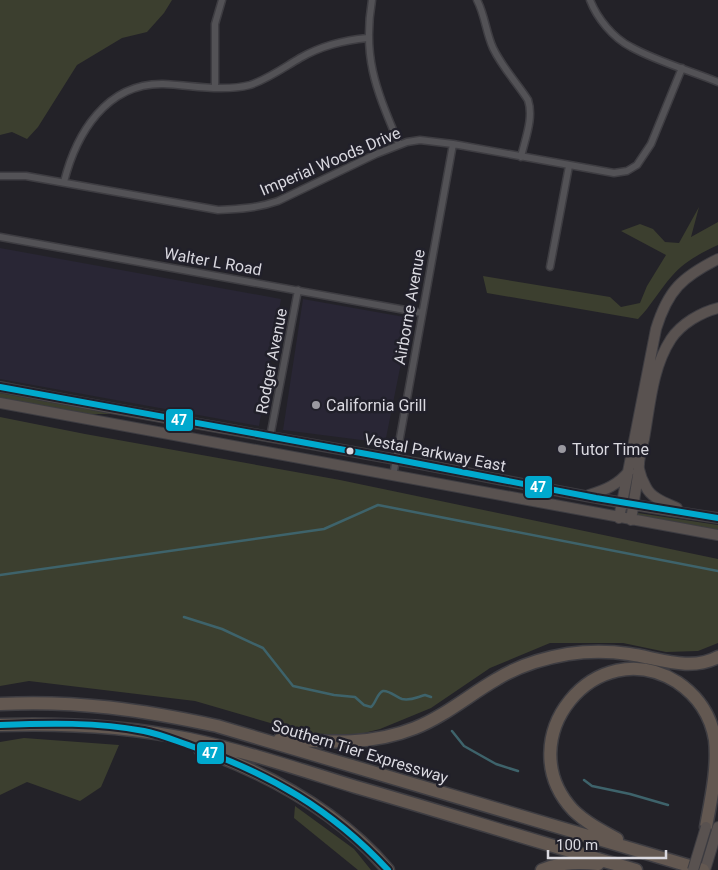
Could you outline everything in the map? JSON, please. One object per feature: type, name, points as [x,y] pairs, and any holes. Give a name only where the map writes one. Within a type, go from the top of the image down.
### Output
[{"type":"highway","points":[[256,737],[334,743],[386,737],[415,728],[441,715],[498,678],[524,666],[569,654],[628,653],[681,664],[698,663],[718,657]]},
{"type":"highway","points":[[632,849],[573,810],[561,793],[551,765],[551,742],[555,726],[565,706],[578,690],[608,673],[626,669],[644,670],[667,676],[687,689],[700,704],[708,716],[715,740],[714,828]]},
{"type":"highway","name":"Southern Tier Expressway","points":[[0,704],[53,703],[117,707],[173,716],[256,737],[704,870]]},
{"type":"highway","points":[[0,725],[63,724],[146,732],[190,739],[632,869]]},
{"type":"highway","points":[[146,732],[202,750],[250,770],[290,790],[340,824],[388,870]]},
{"type":"highway","points":[[542,870],[550,866],[568,863],[595,863],[632,869]]},
{"type":"main road","points":[[631,520],[634,469],[656,329],[662,309],[681,282],[697,269],[718,259]]},
{"type":"main road","points":[[619,518],[622,502],[634,469],[656,376],[670,340],[682,327],[706,312],[718,308]]},
{"type":"main road","name":"Vestal Parkway East","points":[[0,387],[633,505],[718,518]]},
{"type":"main road","name":"Vestal Parkway East","points":[[0,403],[718,536]]},
{"type":"main road","points":[[586,495],[612,487],[634,469]]},
{"type":"main road","points":[[634,469],[646,489],[652,495],[694,514]]},
{"type":"main road","points":[[704,870],[714,828],[718,786]]},
{"type":"main road","points":[[693,870],[714,828]]},
{"type":"street","points":[[215,87],[215,24],[222,0]]},
{"type":"street","points":[[372,0],[368,38],[373,75],[376,88],[399,144]]},
{"type":"street","points":[[477,0],[486,21],[492,46],[502,64],[528,100],[530,107],[530,117],[521,157]]},
{"type":"street","points":[[590,0],[597,14],[612,33],[631,47],[718,82]]},
{"type":"street","points":[[64,182],[74,148],[94,117],[118,96],[129,90],[160,84],[228,88],[250,85],[268,78],[311,52],[340,41],[368,38]]},
{"type":"street","name":"Imperial Woods Drive","points":[[0,176],[26,176],[218,210],[244,209],[278,201],[399,144],[420,140],[453,144],[614,173],[627,171],[642,160],[682,68]]},
{"type":"street","name":"Airborne Avenue","points":[[393,476],[453,144]]},
{"type":"street","points":[[550,267],[569,166]]},
{"type":"street","name":"Walter L Road","points":[[0,236],[422,313]]},
{"type":"street","name":"Rodger Avenue","points":[[270,437],[298,290]]},
{"type":"shaded area","points":[[0,248],[281,299],[259,426],[0,379]]},
{"type":"shaded area","points":[[303,299],[410,318],[385,443],[283,430]]},
{"type":"green space","points":[[0,0],[172,0],[164,13],[147,32],[122,38],[77,65],[38,127],[27,139],[12,132],[0,135]]},
{"type":"green space","points":[[699,207],[691,237],[718,222],[718,245],[682,266],[638,319],[487,293],[483,276],[610,297],[621,307],[640,303],[647,286],[666,255],[621,231],[640,224],[653,229],[665,242],[679,243]]},
{"type":"green space","points":[[0,393],[112,414],[83,414],[0,398]]},
{"type":"green space","points":[[0,417],[340,480],[718,559],[718,643],[698,651],[666,652],[623,643],[550,643],[490,668],[431,708],[380,729],[352,736],[312,733],[284,727],[195,701],[29,681],[0,686]]},
{"type":"green space","points":[[638,513],[718,525],[718,531],[645,517],[637,515]]},
{"type":"green space","points":[[24,738],[119,745],[101,787],[80,801],[27,782],[0,795],[0,742]]},
{"type":"green space","points":[[295,806],[354,849],[371,870],[358,870],[294,818]]},
{"type":"waterway","points":[[0,575],[324,529],[378,505],[718,571]]},
{"type":"waterway","points":[[184,617],[222,629],[263,648],[293,686],[334,695],[355,697],[364,705],[371,707],[383,691],[405,699],[425,695],[431,697]]},
{"type":"waterway","points":[[452,731],[464,746],[496,764],[518,771]]},
{"type":"waterway","points":[[584,780],[592,786],[668,805]]},
{"type":"transit line","name":"47","points":[[0,387],[596,498],[718,518]]},
{"type":"transit line","name":"47","points":[[0,725],[108,726],[150,732],[191,746],[273,781],[298,796],[344,829],[388,870]]},
{"type":"place","name":"California Grill","points":[[316,405]]},
{"type":"place","name":"Tutor Time","points":[[562,449]]}]
